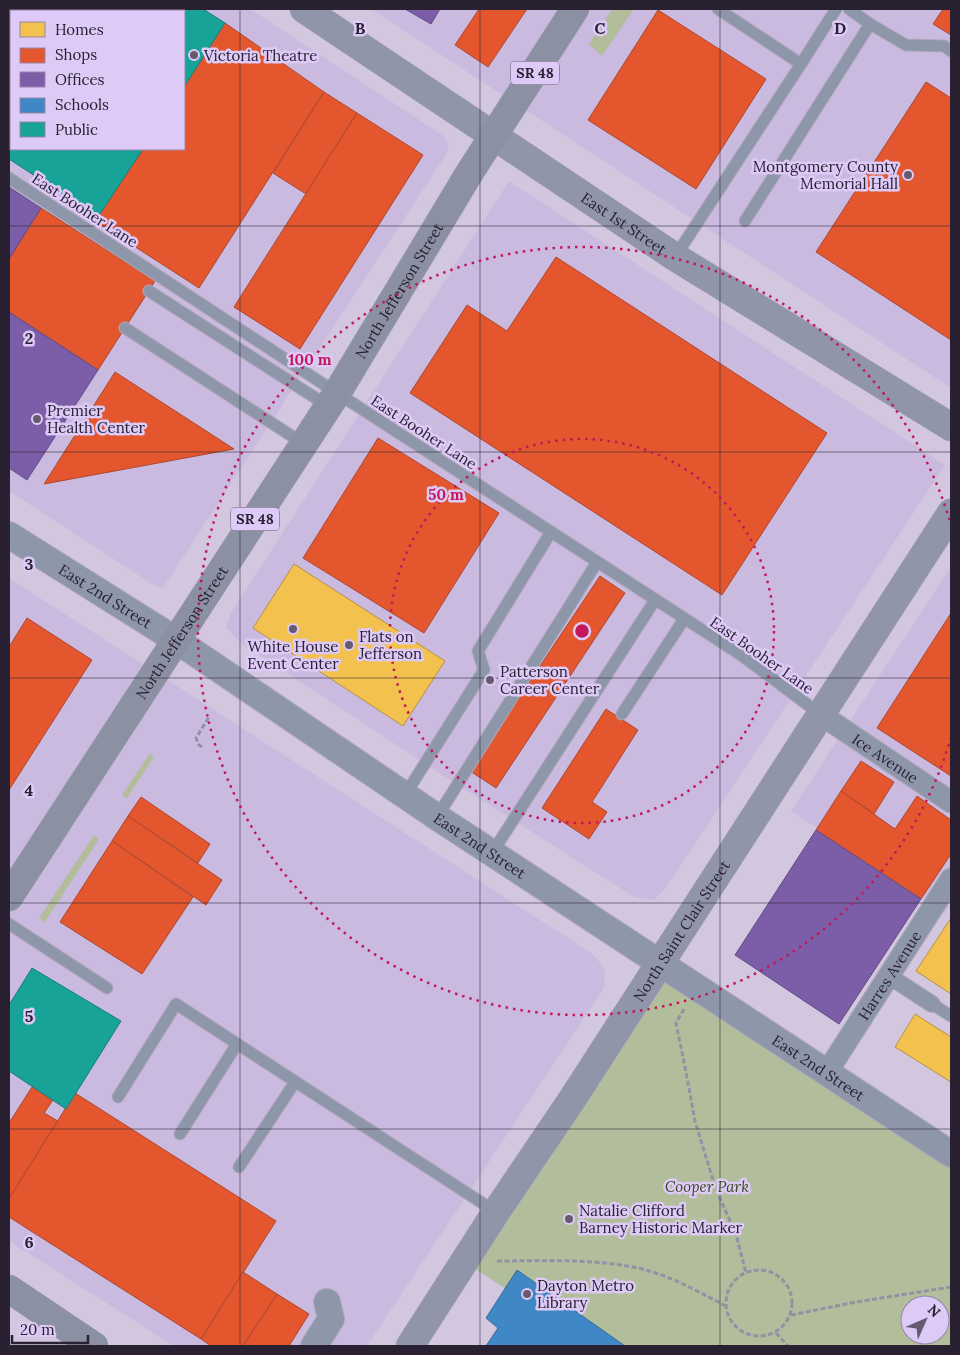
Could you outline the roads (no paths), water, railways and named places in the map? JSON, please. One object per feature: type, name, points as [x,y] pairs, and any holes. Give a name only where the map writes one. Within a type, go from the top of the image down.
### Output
[{"type":"main road","name":"East 1st Street","points":[[304,9],[675,257],[951,428]]},
{"type":"main road","name":"North Jefferson Street","points":[[9,895],[333,400],[470,172],[576,9]]},
{"type":"main road","name":"North Saint Clair Street","points":[[410,1346],[496,1212],[573,1098],[951,513]]},
{"type":"main road","points":[[9,1289],[93,1346]]},
{"type":"street","name":"East 2nd Street","points":[[9,535],[176,640],[405,796],[951,1154]]},
{"type":"street","name":"Ice Avenue","points":[[820,714],[951,802]]},
{"type":"street","name":"Harres Avenue","points":[[827,1072],[951,879]]},
{"type":"street","points":[[889,976],[932,1004]]},
{"type":"street","points":[[314,1346],[331,1319],[327,1302]]},
{"type":"lane","points":[[718,9],[802,64]]},
{"type":"lane","points":[[675,257],[836,9]]},
{"type":"lane","points":[[849,9],[870,24],[906,44],[944,46],[951,51]]},
{"type":"lane","points":[[745,221],[870,24]]},
{"type":"lane","name":"East Booher Lane","points":[[9,178],[333,400],[551,532],[740,655],[820,714]]},
{"type":"lane","points":[[149,291],[333,400]]},
{"type":"lane","points":[[125,328],[304,444]]},
{"type":"lane","points":[[405,796],[484,670],[478,651],[551,532]]},
{"type":"lane","points":[[437,817],[597,562]]},
{"type":"lane","points":[[492,853],[655,600]]},
{"type":"lane","points":[[622,714],[684,619]]},
{"type":"lane","points":[[9,924],[107,988]]},
{"type":"lane","points":[[118,1097],[176,1004],[496,1212]]},
{"type":"lane","points":[[932,1004],[951,1016]]},
{"type":"lane","points":[[180,1134],[237,1044]]},
{"type":"lane","points":[[239,1167],[295,1082]]},
{"type":"place","name":"Victoria Theatre","points":[[194,55]]},
{"type":"place","name":"Montgomery County Memorial Hall","points":[[908,175]]},
{"type":"place","name":"Premier Health Center","points":[[37,419]]},
{"type":"place","name":"White House Event Center","points":[[293,629]]},
{"type":"place","name":"Flats on Jefferson","points":[[349,645]]},
{"type":"place","name":"Patterson Career Center","points":[[490,680]]},
{"type":"place","name":"Natalie Clifford Barney Historic Marker","points":[[569,1219]]},
{"type":"place","name":"Dayton Metro Library","points":[[527,1294]]},
{"type":"park label","name":"Cooper Park","points":[[707,1186]]}]
